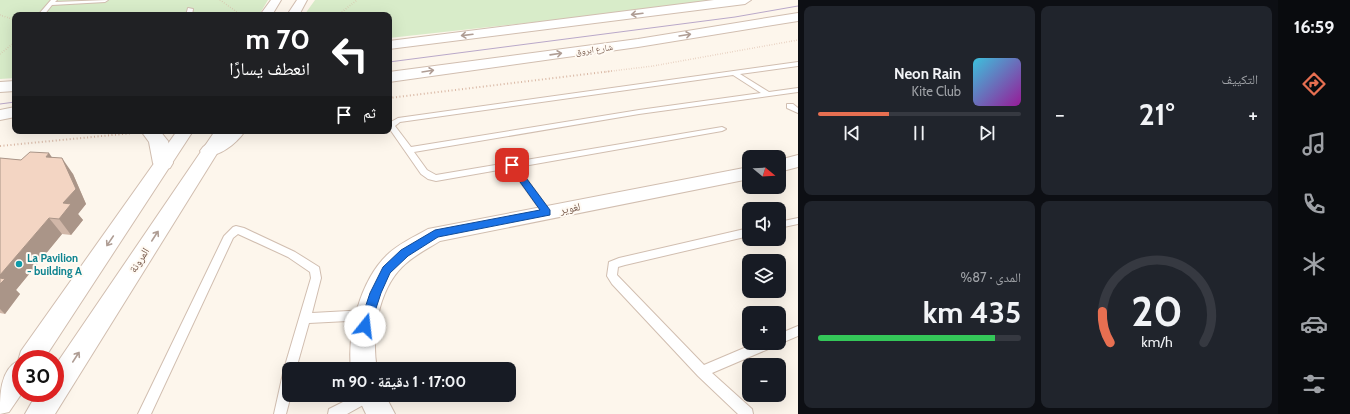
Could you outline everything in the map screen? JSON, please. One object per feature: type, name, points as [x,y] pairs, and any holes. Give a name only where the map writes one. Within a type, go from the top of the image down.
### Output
[{"type":"street","points":[[268,12],[276,0]]},
{"type":"street","points":[[295,12],[302,0]]},
{"type":"street","points":[[392,46],[418,47],[432,40],[746,0]]},
{"type":"street","name":"شارع ابروق","points":[[392,77],[638,43],[798,17]]},
{"type":"street","points":[[0,87],[12,86]]},
{"type":"street","points":[[0,115],[12,113]]},
{"type":"street","points":[[0,121],[12,119]]},
{"type":"street","points":[[152,134],[158,142],[163,163]]},
{"type":"street","points":[[36,350],[183,134]]},
{"type":"street","name":"المرونة","points":[[64,375],[221,134]]},
{"type":"street","points":[[210,151],[232,134]]},
{"type":"street","points":[[786,164],[798,161]]},
{"type":"street","name":"لغوير","points":[[364,362],[362,338],[368,314],[386,270],[405,253],[435,234],[742,174]]},
{"type":"street","points":[[0,403],[12,385]]},
{"type":"street","points":[[39,414],[47,402]]},
{"type":"street","points":[[374,402],[381,414]]},
{"type":"lane","points":[[44,12],[52,2],[105,0]]},
{"type":"lane","points":[[392,123],[395,121],[798,64]]},
{"type":"lane","points":[[734,73],[767,94]]},
{"type":"lane","points":[[408,150],[639,112],[798,90]]},
{"type":"lane","points":[[790,106],[798,111]]},
{"type":"lane","points":[[392,126],[424,172],[431,177],[442,178],[722,129]]},
{"type":"lane","points":[[512,165],[546,212]]},
{"type":"lane","points":[[786,224],[798,221]]},
{"type":"lane","points":[[144,414],[229,236],[233,232],[241,231],[308,264],[315,270],[316,278],[292,362]]},
{"type":"lane","points":[[742,234],[622,261],[613,265],[612,276],[702,372],[747,414]]},
{"type":"lane","points":[[305,318],[368,314]]},
{"type":"lane","points":[[786,336],[798,331]]},
{"type":"lane","points":[[702,372],[753,350]]},
{"type":"lane","points":[[280,414],[283,402]]},
{"type":"lane","points":[[334,414],[357,402]]},
{"type":"path","points":[[220,0],[237,12]]},
{"type":"path","points":[[342,12],[357,0]]},
{"type":"path","points":[[0,14],[12,19]]},
{"type":"path","points":[[392,98],[652,66],[798,40]]},
{"type":"path","points":[[0,54],[12,44]]},
{"type":"path","points":[[0,146],[129,134]]},
{"type":"green space","points":[[0,0],[268,0],[261,12],[12,12],[12,78],[0,79]]},
{"type":"green space","points":[[315,0],[713,0],[647,10],[392,38],[392,12],[306,12]]},
{"type":"building","name":"La Pavilion - building A","points":[[30,152],[49,153],[46,157],[62,158],[76,189],[63,203],[71,204],[59,219],[49,218],[0,275],[0,158],[21,160]]},
{"type":"building","points":[[0,278],[5,279],[0,284]]},
{"type":"tram line","points":[[392,62],[735,17],[798,6]]},
{"type":"tram line","points":[[0,104],[12,102]]},
{"type":"place","name":"La Pavilion - building A","points":[[19,264]]},
{"type":"route","points":[[365,326],[368,314],[386,270],[405,253],[435,234],[546,212],[512,165]]}]
